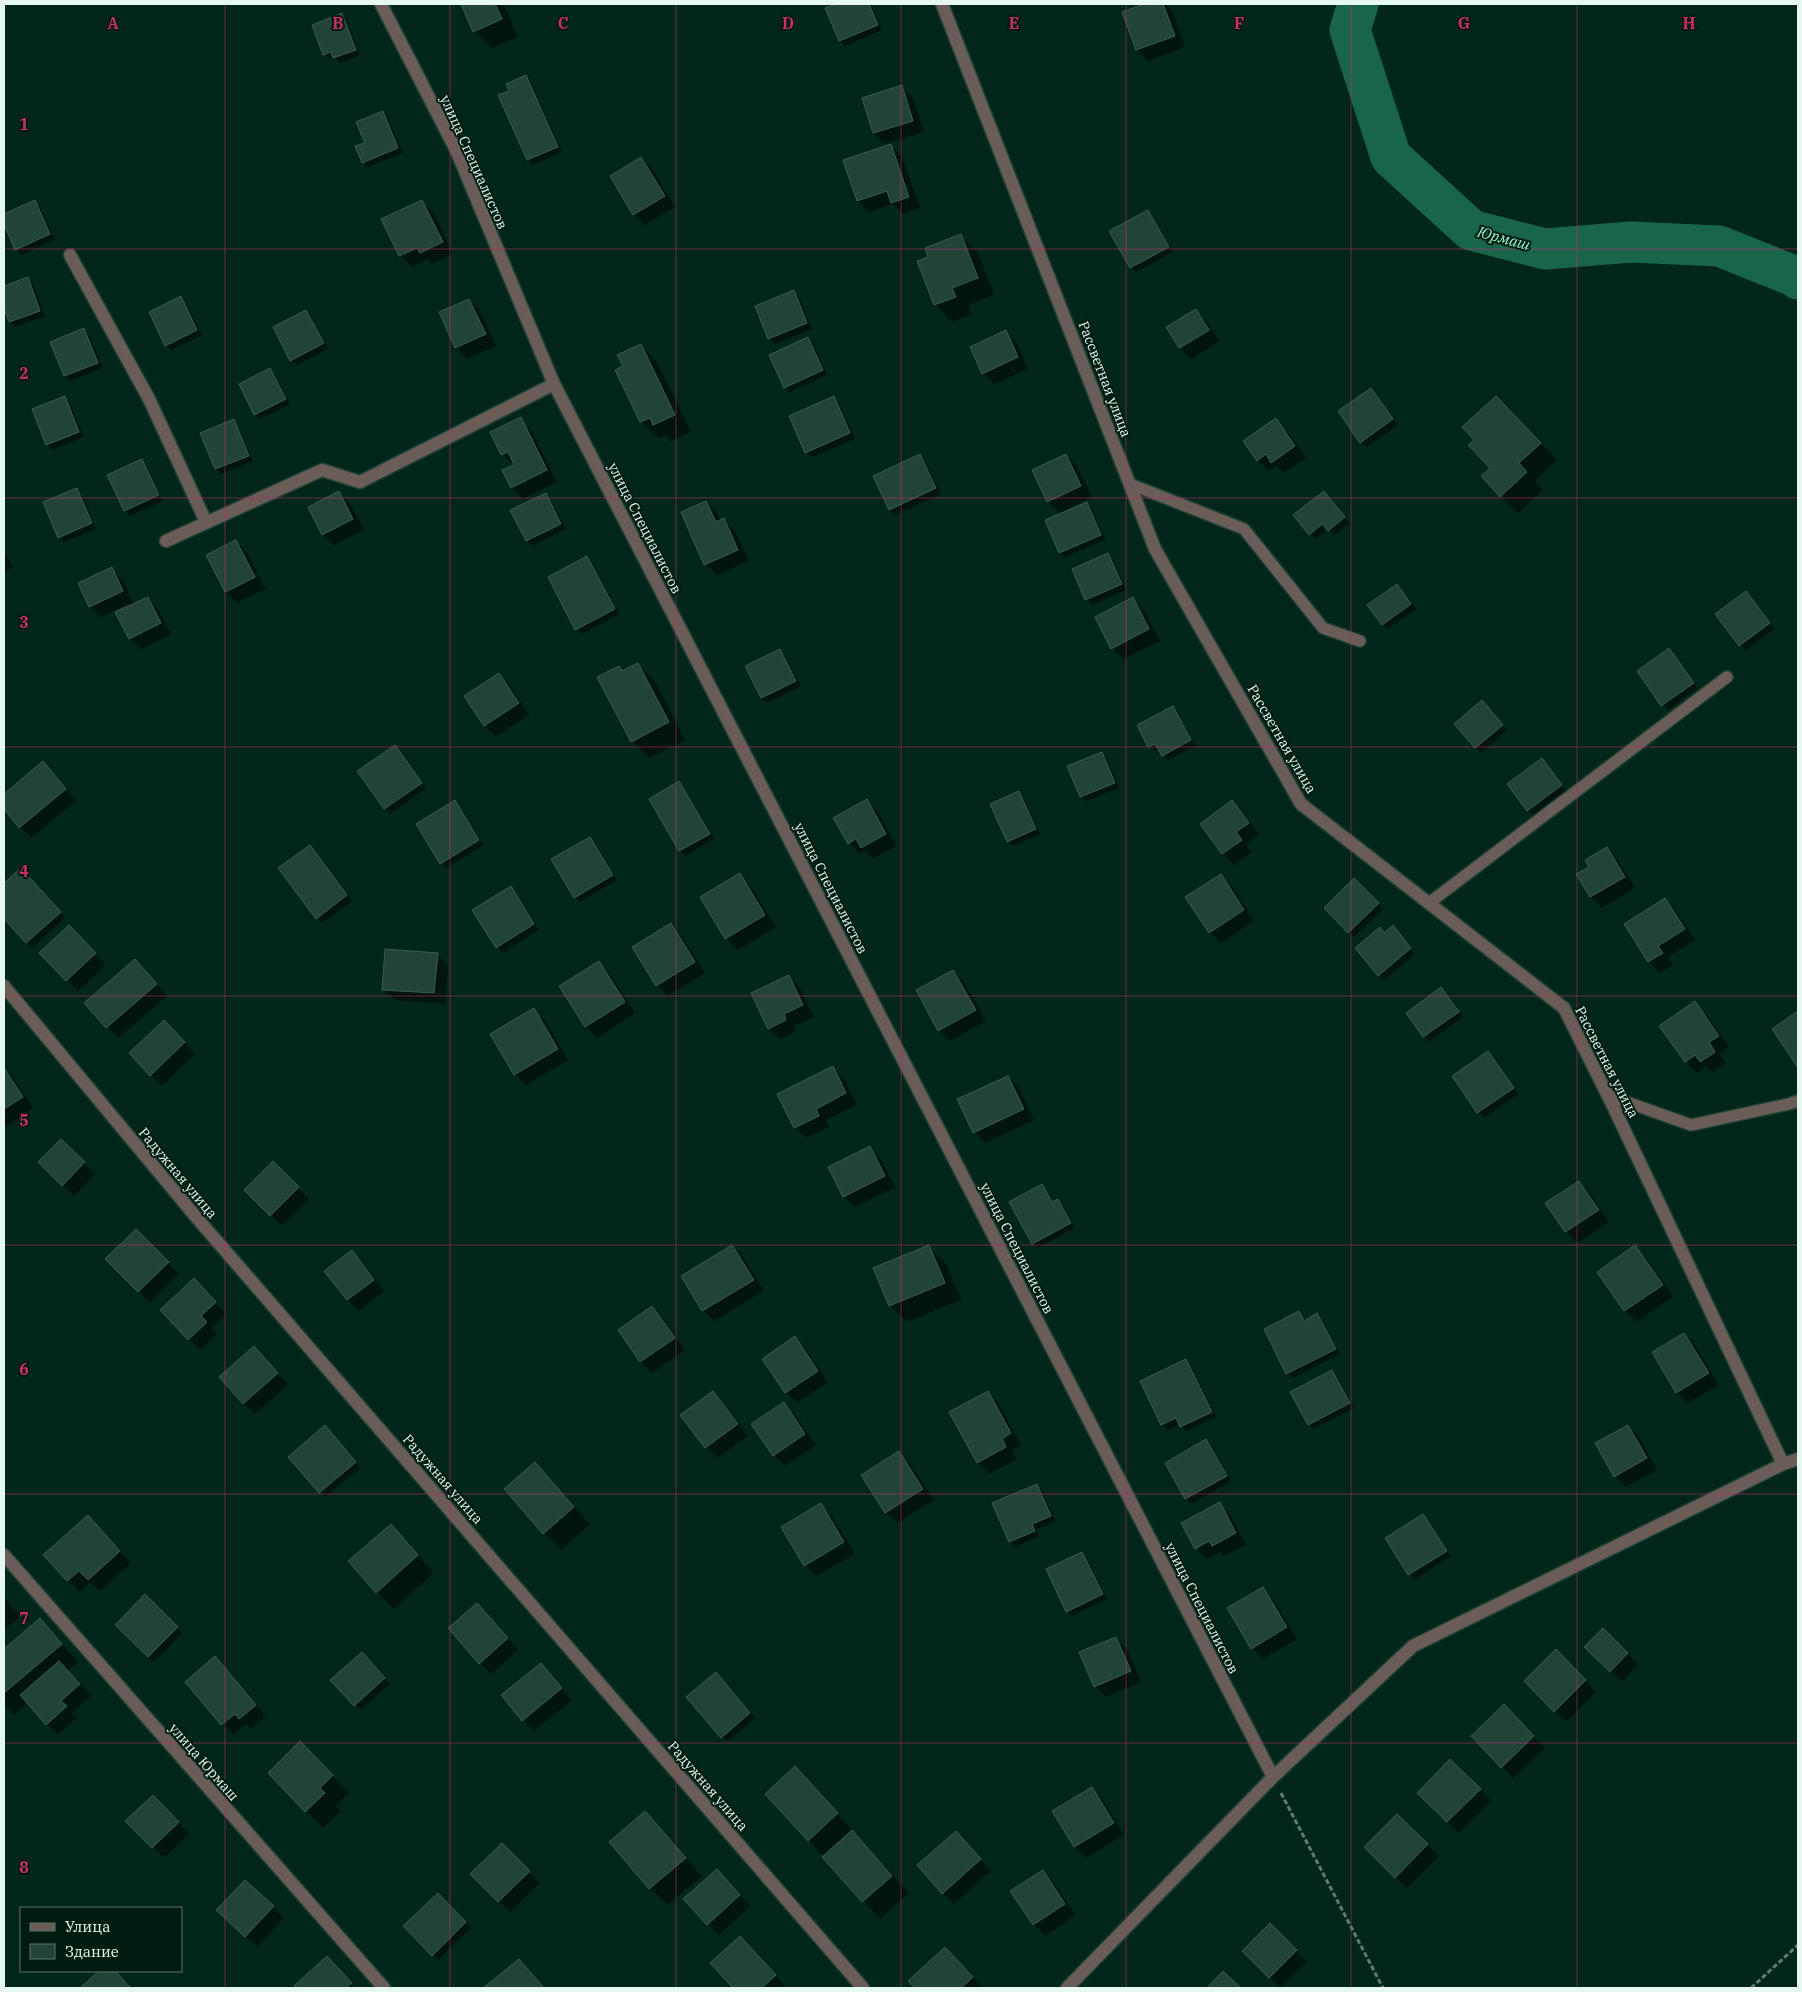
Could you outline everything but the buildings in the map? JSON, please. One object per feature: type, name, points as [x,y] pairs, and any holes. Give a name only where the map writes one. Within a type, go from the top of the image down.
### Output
[{"type":"street","name":"улица Специалистов","points":[[381,4],[456,150],[554,384],[1273,1777]]},
{"type":"street","name":"Рассветная улица","points":[[942,4],[1155,549],[1301,804],[1564,1008],[1607,1094],[1783,1464]]},
{"type":"street","points":[[70,255],[149,399],[206,522]]},
{"type":"street","points":[[166,541],[322,470],[360,482],[554,384]]},
{"type":"street","name":"Радужная улица","points":[[4,986],[196,1217],[863,1988]]},
{"type":"street","points":[[1067,1988],[1273,1777],[1413,1646],[1783,1464],[1798,1459]]},
{"type":"street","name":"улица Юрмаш","points":[[4,1555],[384,1988]]},
{"type":"lane","points":[[1130,484],[1244,528],[1323,628],[1360,641]]},
{"type":"lane","points":[[1429,904],[1727,677]]},
{"type":"lane","points":[[1607,1094],[1690,1125],[1798,1101]]},
{"type":"path","points":[[1273,1777],[1383,1988]]},
{"type":"path","points":[[1751,1988],[1798,1945]]},
{"type":"waterway","name":"Юрмаш","points":[[1358,4],[1350,30],[1391,157],[1471,230],[1545,249],[1631,242],[1719,246],[1798,279]]}]
